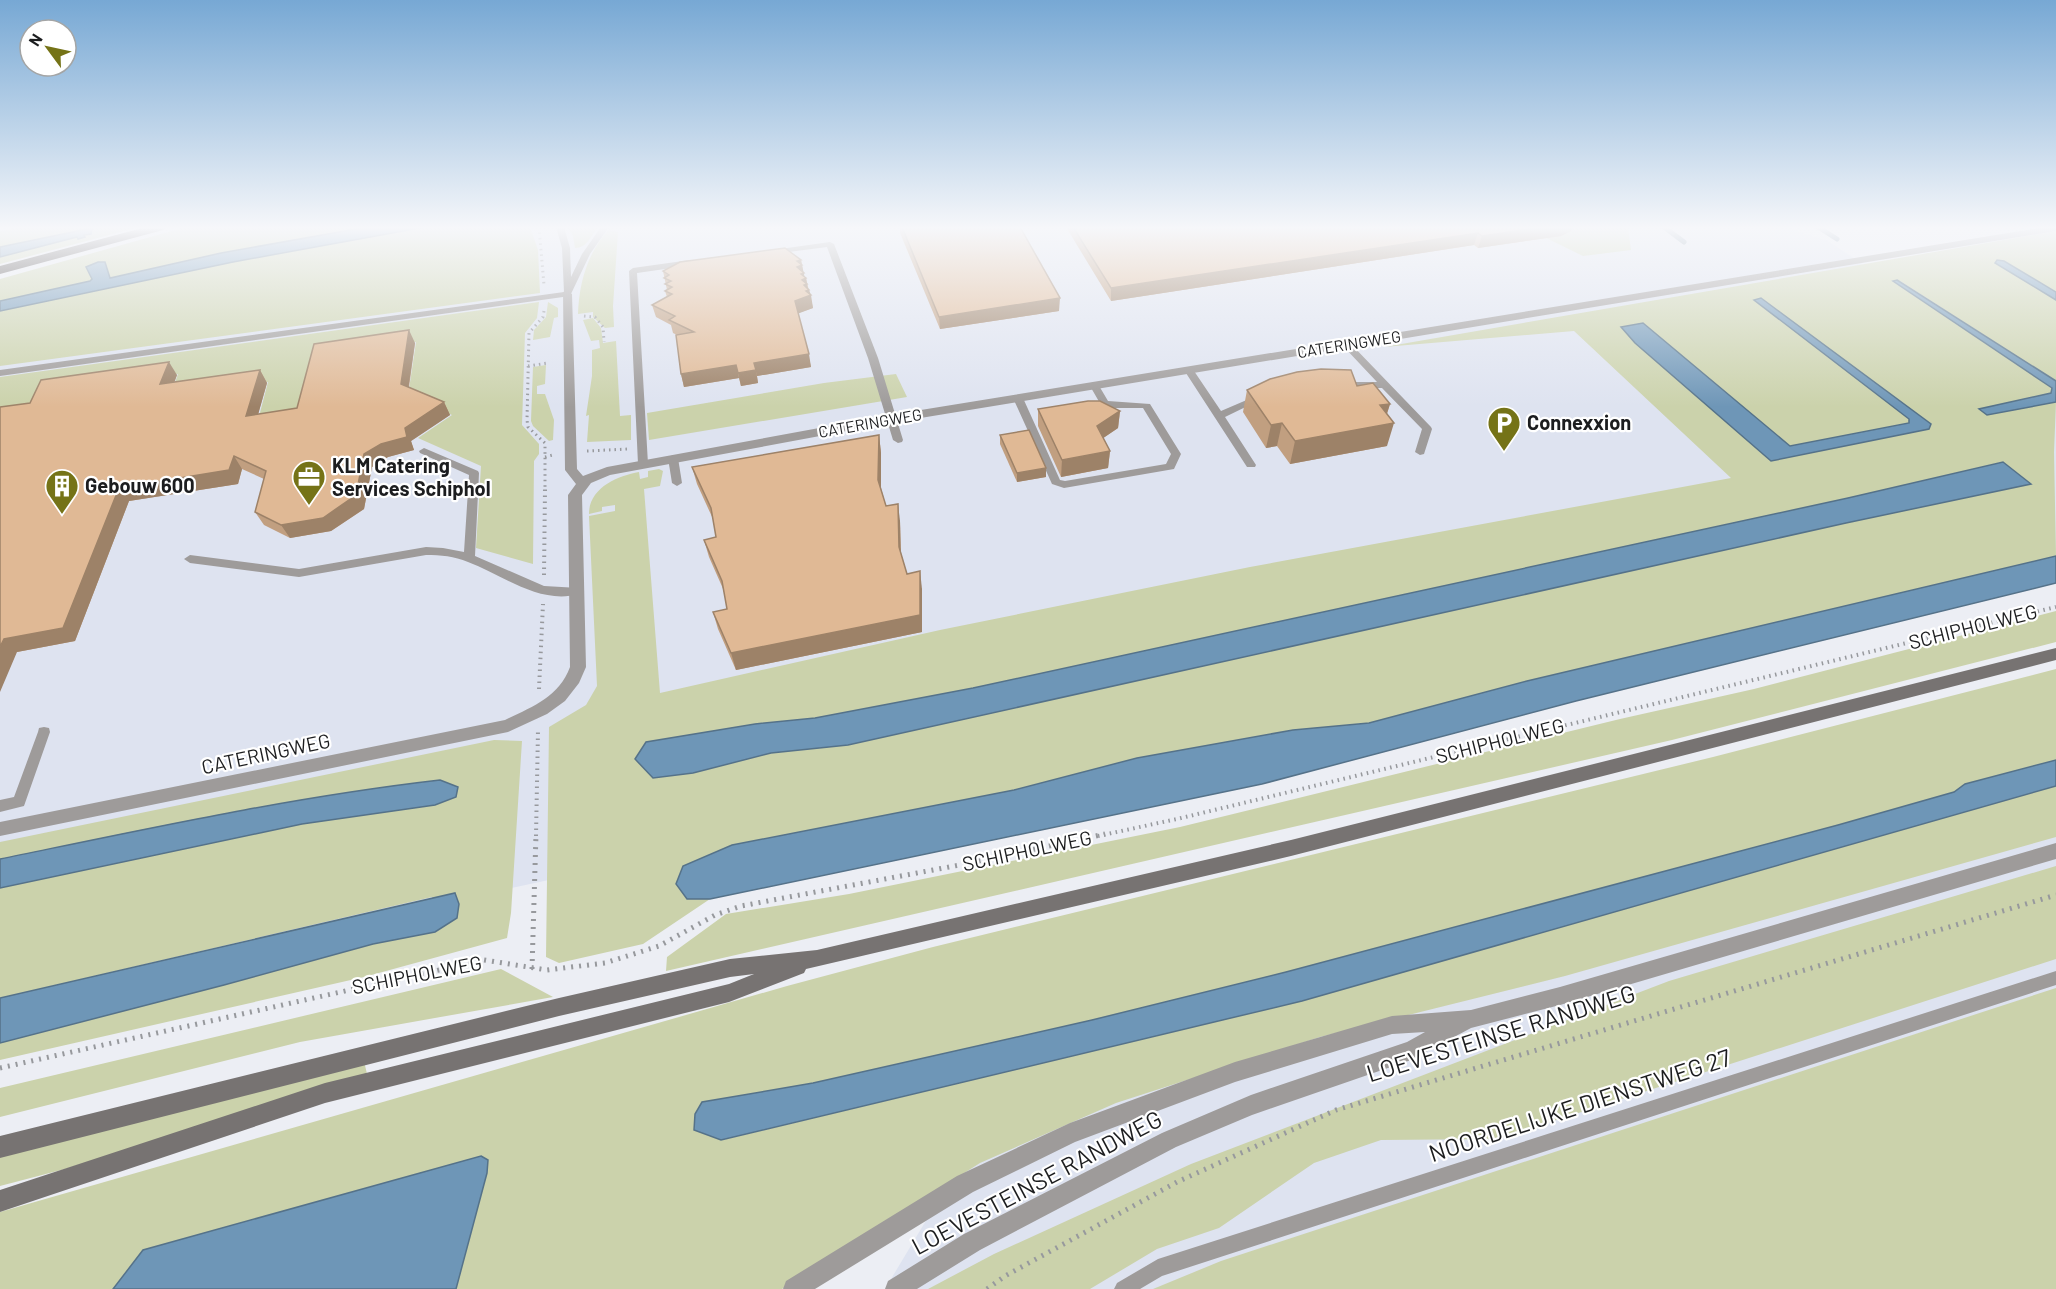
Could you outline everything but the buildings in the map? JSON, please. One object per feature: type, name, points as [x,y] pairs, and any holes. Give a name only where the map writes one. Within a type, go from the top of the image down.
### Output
[{"type":"main road","points":[[0,1147],[569,1004],[730,968],[817,959],[1280,851],[2056,654]]},
{"type":"main road","points":[[0,1201],[326,1093],[729,993],[817,959]]},
{"type":"street","name":"CATERINGWEG","points":[[0,829],[508,726],[538,711],[561,697],[574,683],[578,667],[574,499],[576,490],[582,483],[601,472],[890,419],[1698,287]]},
{"type":"street","points":[[567,294],[571,470],[582,483]]},
{"type":"street","name":"LOEVESTEINSE RANDWEG","points":[[794,1289],[965,1184],[1070,1133],[1235,1072],[1392,1025],[1471,1019],[1560,996],[2056,851]]},
{"type":"street","name":"LOEVESTEINSE RANDWEG","points":[[896,1289],[972,1242],[1169,1140],[1251,1105],[1412,1050],[1471,1019]]},
{"type":"lane","points":[[567,287],[567,294]]},
{"type":"lane","points":[[567,294],[570,287]]},
{"type":"lane","points":[[634,287],[643,464]]},
{"type":"lane","points":[[846,287],[873,358],[897,440]]},
{"type":"lane","points":[[0,373],[567,294]]},
{"type":"lane","points":[[1347,345],[1427,429],[1420,452]]},
{"type":"lane","points":[[1189,370],[1251,465]]},
{"type":"lane","points":[[1328,385],[1386,385]]},
{"type":"lane","points":[[1018,398],[1056,482],[1064,485],[1170,467],[1176,454],[1147,406],[1134,403],[1114,406],[1104,403],[1095,386]]},
{"type":"lane","points":[[1219,416],[1271,394]]},
{"type":"lane","points":[[424,451],[474,473],[469,557]]},
{"type":"lane","points":[[673,458],[677,483]]},
{"type":"lane","points":[[190,559],[299,573],[426,551],[447,550],[469,557],[544,590],[575,591]]},
{"type":"lane","points":[[0,806],[19,802],[44,732]]},
{"type":"lane","name":"NOORDELIJKE DIENSTWEG 27","points":[[1123,1289],[1158,1268],[2056,978]]},
{"type":"path","points":[[532,969],[547,451],[543,440],[527,424],[528,366],[529,333],[544,315],[544,287]]},
{"type":"path","points":[[579,317],[595,317],[603,327],[604,342]]},
{"type":"path","points":[[528,366],[548,363]]},
{"type":"path","name":"SCHIPHOLWEG","points":[[0,1068],[484,960],[532,969],[559,970],[592,964],[645,951],[674,939],[717,913],[741,906],[965,864],[1177,819],[2056,607]]},
{"type":"path","name":"LOEVESTEINSE RANDWEG","points":[[987,1289],[1005,1276],[1177,1182],[1336,1110],[2056,895]]},
{"type":"shaded area","points":[[0,287],[1898,287],[2056,392],[2056,556],[0,998]]},
{"type":"shaded area","points":[[2056,797],[2056,1289],[885,1289],[999,1099]]},
{"type":"green space","points":[[0,287],[540,287],[540,293],[0,366]]},
{"type":"green space","points":[[581,287],[614,287],[614,327],[605,328],[593,317],[593,312],[578,314]]},
{"type":"green space","points":[[1731,287],[1902,287],[2052,388],[2052,393],[1980,409],[1987,415],[2056,402],[2054,452],[2056,556],[1527,681],[1369,723],[1293,730],[1137,758],[1014,790],[732,845],[676,884],[686,898],[710,899],[643,944],[559,963],[546,957],[549,727],[586,705],[597,686],[589,516],[615,511],[615,505],[602,507],[602,511],[589,514],[590,505],[599,490],[614,480],[639,472],[640,479],[648,477],[648,471],[659,469],[663,471],[660,486],[644,489],[660,693],[940,630],[1250,567],[1731,478],[1574,331],[1384,347]],"holes":[[[1755,300],[1929,429],[1771,461],[1635,343],[1621,327],[1643,324],[1790,446],[1909,423],[1909,419]],[[2002,462],[2030,484],[848,745],[771,753],[693,773],[654,778],[755,724],[815,718],[973,688],[1848,498]]]},
{"type":"green space","points":[[1910,287],[2035,287],[2056,300],[2056,381]]},
{"type":"green space","points":[[539,302],[537,318],[525,333],[522,425],[539,444],[539,454],[534,461],[533,564],[476,548],[481,466],[418,438],[452,415],[408,396],[416,342],[319,356],[304,421],[256,428],[268,382],[170,396],[178,374],[87,387],[0,422],[0,377]]},
{"type":"green space","points":[[548,302],[558,308],[558,317],[554,318],[550,337],[533,340],[534,330],[546,317]]},
{"type":"green space","points":[[593,318],[601,328],[603,343],[616,341],[620,416],[631,415],[631,440],[587,442],[589,415],[586,416],[592,376],[592,350],[600,348],[599,340],[591,341],[583,320]]},
{"type":"green space","points":[[546,365],[545,384],[537,386],[537,394],[545,394],[554,420],[553,440],[549,441],[533,426],[531,421],[533,367]]},
{"type":"green space","points":[[896,374],[907,397],[649,440],[647,413],[824,383]]},
{"type":"green space","points":[[2056,611],[2056,642],[1672,740],[666,971],[667,957],[726,914],[849,894],[1180,827],[1620,719],[1754,689]]},
{"type":"green space","points":[[2056,669],[2056,760],[1965,784],[1954,792],[1838,825],[1286,972],[1092,1020],[813,1083],[702,1102],[694,1130],[722,1140],[1302,1001],[2056,786],[2056,837],[1565,976],[1320,1037],[1116,1103],[980,1163],[782,1289],[456,1289],[488,1161],[143,1250],[113,1289],[0,1289],[0,1212],[787,986],[933,947],[1713,757]]},
{"type":"green space","points":[[494,740],[522,741],[511,913],[507,938],[364,977],[0,1060],[0,1043],[373,944],[435,932],[432,897],[0,998],[0,888],[302,824],[435,805],[440,780],[329,795],[164,825],[0,859],[0,842]]},
{"type":"green space","points":[[2056,866],[2056,959],[1498,1139],[1381,1140],[1314,1163],[1219,1228],[1157,1249],[1090,1289],[928,1289],[994,1254],[1191,1164],[1669,981]]},
{"type":"green space","points":[[501,969],[553,997],[300,1042],[0,1117],[0,1088]]},
{"type":"green space","points":[[2056,988],[2056,1289],[1153,1289],[1221,1261]]},
{"type":"green space","points":[[364,1061],[367,1074],[65,1169],[0,1186],[0,1157]]},
{"type":"water","points":[[62,287],[113,287],[0,311],[0,301]]},
{"type":"water","points":[[1902,287],[1908,287],[2056,381],[2056,402],[1987,415],[1979,409],[2051,393],[2052,388]]},
{"type":"water","points":[[2035,287],[2048,287],[2056,292],[2056,300]]},
{"type":"water","points":[[1761,298],[1931,424],[1929,429],[1771,461],[1635,343],[1621,327],[1643,323],[1790,446],[1909,423],[1909,419],[1754,300]]},
{"type":"water","points":[[2003,462],[2031,484],[848,745],[771,753],[693,773],[653,778],[635,759],[646,742],[755,724],[815,718],[973,688],[1848,498]]},
{"type":"water","points":[[2056,556],[2056,583],[1576,701],[1262,784],[710,899],[687,899],[676,884],[683,866],[732,845],[1014,790],[1137,758],[1293,730],[1369,723],[1527,681]]},
{"type":"water","points":[[2056,760],[2056,786],[1302,1001],[721,1140],[694,1130],[695,1114],[702,1102],[813,1083],[1092,1020],[1286,972],[1838,825],[1954,792],[1965,784]]},
{"type":"water","points":[[440,780],[458,787],[456,797],[435,805],[302,824],[0,888],[0,859],[164,825],[329,795]]},
{"type":"water","points":[[455,893],[459,904],[457,918],[435,932],[373,944],[0,1043],[0,998]]},
{"type":"water","points":[[481,1156],[488,1160],[487,1173],[456,1289],[113,1289],[143,1250]]},
{"type":"place","name":"Connexxion","points":[[1504,452]]},
{"type":"place","name":"KLM Catering Services Schiphol","points":[[309,506]]},
{"type":"place","name":"Gebouw 600","points":[[62,515]]}]
